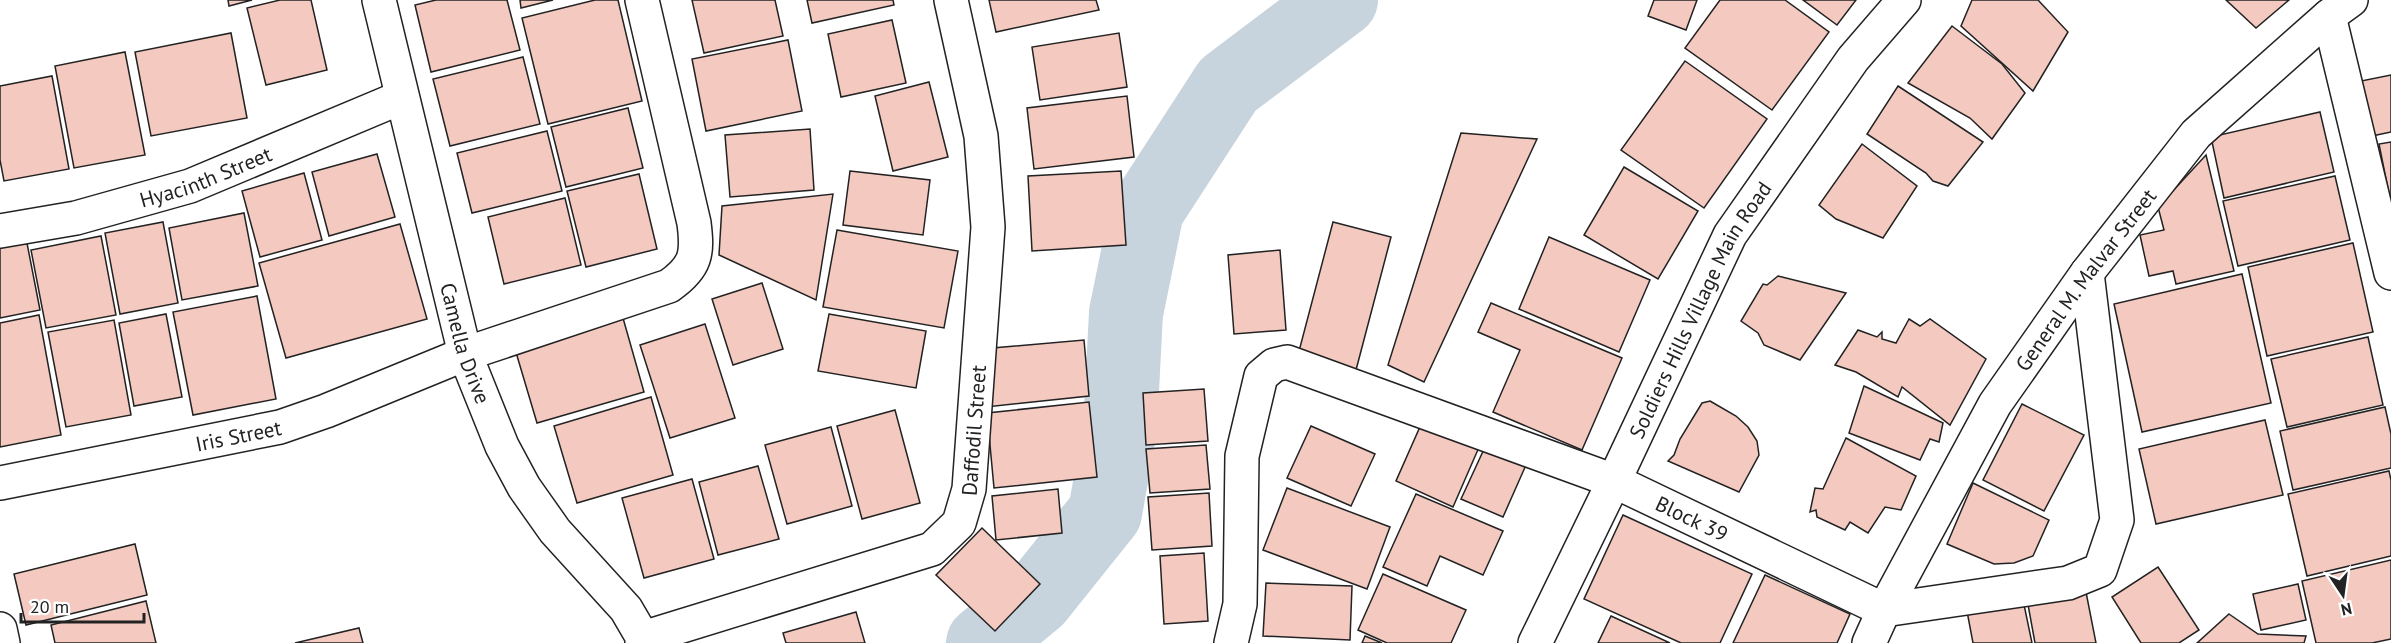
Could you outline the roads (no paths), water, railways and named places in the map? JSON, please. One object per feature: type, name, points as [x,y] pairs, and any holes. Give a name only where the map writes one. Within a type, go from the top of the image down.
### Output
[{"type":"street","name":"Camella Drive","points":[[378,0],[465,354],[502,446],[524,487],[555,531],[626,609],[643,640]]},
{"type":"street","name":"Iris Street","points":[[0,483],[279,427],[326,411],[465,354],[669,286],[684,275],[691,265],[697,244],[694,223],[642,0]]},
{"type":"street","name":"Daffodil Street","points":[[643,640],[932,549],[959,523],[969,489],[988,227],[981,136],[951,0]]},
{"type":"street","name":"Soldiers Hills Village Main Road","points":[[1535,643],[1730,235],[1853,59],[1904,0]]},
{"type":"street","name":"General M. Malvar Street","points":[[1869,643],[1884,610],[1995,404],[2087,273],[2196,134],[2340,8]]},
{"type":"street","points":[[2340,8],[2391,273]]},
{"type":"street","name":"Hyacinth Street","points":[[0,231],[76,218],[190,186],[402,97]]},
{"type":"street","points":[[1884,610],[2068,583],[2100,570],[2117,520],[2087,273]]},
{"type":"street","name":"Block 39","points":[[1231,643],[1240,604],[1242,456],[1261,376],[1274,365],[1287,362],[1614,481],[1884,610]]},
{"type":"street","points":[[0,628],[3,643]]},
{"type":"waterway","points":[[983,643],[1037,598],[1105,513],[1120,428],[1126,313],[1147,210],[1228,85],[1341,0]]}]
